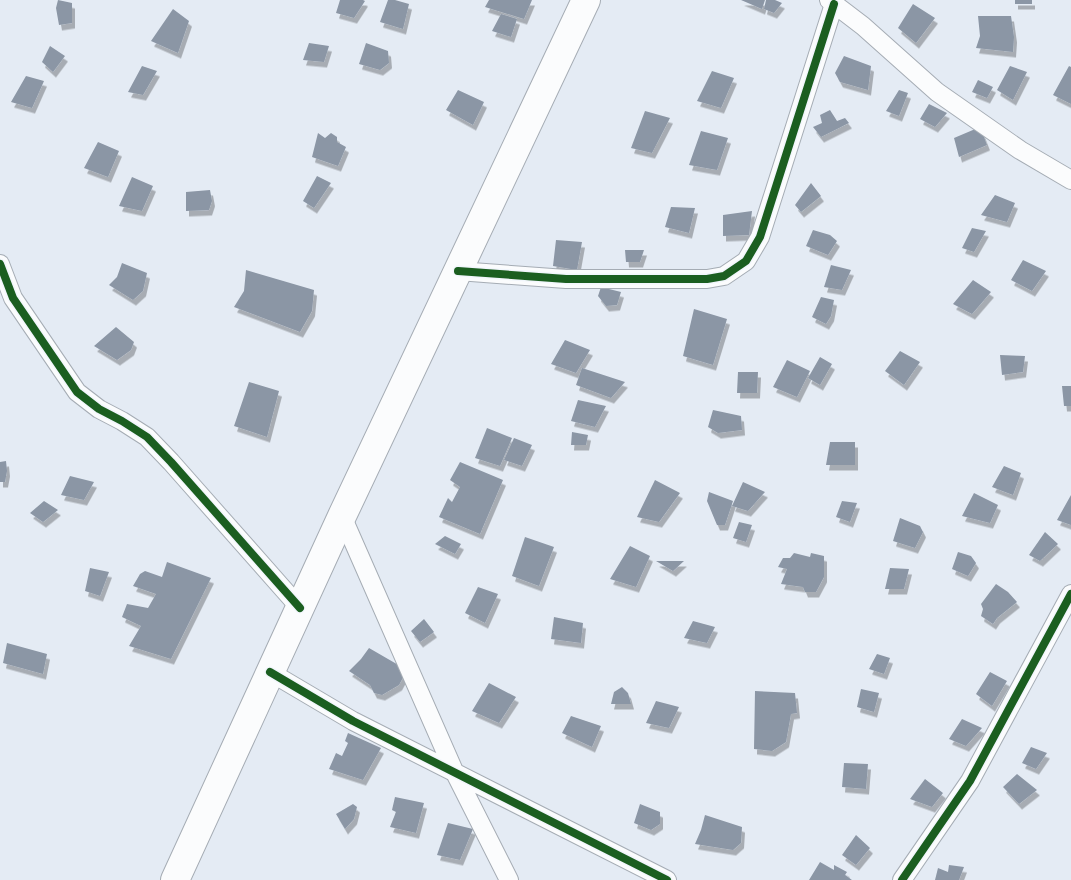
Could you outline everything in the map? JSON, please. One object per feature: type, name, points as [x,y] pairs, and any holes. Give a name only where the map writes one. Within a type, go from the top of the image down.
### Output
[{"type":"main road","points":[[175,880],[342,516],[586,0]]},
{"type":"street","points":[[458,271],[566,279],[707,279],[724,276],[746,261],[760,237],[832,2],[863,26],[937,92],[1020,150],[1071,180]]},
{"type":"street","points":[[0,264],[7,299],[77,392],[99,409],[122,421],[147,438],[171,462],[300,608]]},
{"type":"street","points":[[342,516],[454,771],[509,880]]},
{"type":"street","points":[[902,880],[970,781],[1071,594]]},
{"type":"street","points":[[270,672],[353,721],[667,880]]},
{"type":"building","points":[[58,0],[72,3],[72,23],[59,25],[56,8]]},
{"type":"building","points":[[340,0],[365,1],[354,18],[336,13]]},
{"type":"building","points":[[388,0],[409,4],[403,29],[380,22]]},
{"type":"building","points":[[489,0],[532,0],[524,19],[485,7]]},
{"type":"building","points":[[741,0],[765,0],[762,9]]},
{"type":"building","points":[[766,0],[775,0],[782,3],[774,13],[764,9]]},
{"type":"building","points":[[1015,0],[1032,0],[1032,4],[1015,4]]},
{"type":"building","points":[[913,4],[935,18],[916,43],[898,28]]},
{"type":"building","points":[[173,9],[189,21],[178,53],[151,41]]},
{"type":"building","points":[[501,14],[517,19],[511,37],[492,31]]},
{"type":"building","points":[[978,16],[1011,16],[1014,37],[1013,52],[976,48],[980,36]]},
{"type":"building","points":[[309,43],[329,46],[324,62],[303,60]]},
{"type":"building","points":[[366,43],[388,51],[389,63],[380,70],[359,64]]},
{"type":"building","points":[[50,46],[65,56],[53,72],[42,62]]},
{"type":"building","points":[[844,56],[871,66],[868,90],[840,82],[835,73]]},
{"type":"building","points":[[142,66],[157,71],[143,95],[128,92]]},
{"type":"building","points":[[1010,66],[1027,72],[1013,100],[997,90]]},
{"type":"building","points":[[1069,66],[1071,67],[1071,104],[1053,95]]},
{"type":"building","points":[[712,71],[734,78],[721,108],[697,101]]},
{"type":"building","points":[[26,76],[44,81],[32,108],[11,102]]},
{"type":"building","points":[[978,80],[993,87],[987,98],[972,92]]},
{"type":"building","points":[[458,90],[484,102],[473,125],[446,110]]},
{"type":"building","points":[[899,90],[908,93],[899,116],[886,111]]},
{"type":"building","points":[[929,104],[947,113],[935,127],[920,119]]},
{"type":"building","points":[[830,110],[837,121],[845,118],[849,123],[821,137],[813,127],[822,123],[820,115]]},
{"type":"building","points":[[645,111],[670,118],[652,153],[631,148]]},
{"type":"building","points":[[980,127],[987,145],[959,157],[954,138]]},
{"type":"building","points":[[701,131],[728,138],[717,170],[689,165]]},
{"type":"building","points":[[318,133],[325,138],[331,133],[337,137],[337,142],[346,147],[338,166],[312,157]]},
{"type":"building","points":[[98,142],[119,151],[108,177],[84,168]]},
{"type":"building","points":[[317,176],[331,183],[314,208],[303,201]]},
{"type":"building","points":[[132,177],[153,186],[142,211],[119,206]]},
{"type":"building","points":[[811,183],[821,196],[801,212],[795,205]]},
{"type":"building","points":[[210,190],[212,201],[209,210],[186,211],[186,192]]},
{"type":"building","points":[[995,195],[1015,203],[1007,222],[981,215]]},
{"type":"building","points":[[671,207],[695,208],[689,233],[665,227]]},
{"type":"building","points":[[752,211],[749,235],[723,236],[723,215]]},
{"type":"building","points":[[972,228],[986,231],[974,252],[962,248]]},
{"type":"building","points":[[813,230],[830,235],[837,241],[828,255],[806,246]]},
{"type":"building","points":[[556,240],[582,242],[577,270],[553,266]]},
{"type":"building","points":[[625,250],[644,250],[640,262],[626,262]]},
{"type":"building","points":[[1023,260],[1046,271],[1032,291],[1011,280]]},
{"type":"building","points":[[122,263],[147,273],[143,291],[133,300],[109,285],[117,277]]},
{"type":"building","points":[[831,265],[851,270],[842,290],[824,287]]},
{"type":"building","points":[[246,270],[314,290],[312,311],[300,332],[234,307],[244,291]]},
{"type":"building","points":[[973,280],[991,292],[972,314],[953,304]]},
{"type":"building","points":[[601,287],[621,292],[617,305],[606,306],[598,296]]},
{"type":"building","points":[[821,297],[834,300],[831,316],[826,324],[812,317]]},
{"type":"building","points":[[694,309],[727,319],[713,365],[683,356]]},
{"type":"building","points":[[116,327],[134,342],[131,350],[117,360],[94,346]]},
{"type":"building","points":[[565,340],[590,350],[576,373],[551,364]]},
{"type":"building","points":[[900,351],[920,362],[904,385],[885,371]]},
{"type":"building","points":[[1000,355],[1025,356],[1023,372],[1002,375]]},
{"type":"building","points":[[820,357],[832,364],[820,385],[808,378]]},
{"type":"building","points":[[787,360],[810,371],[797,397],[773,387]]},
{"type":"building","points":[[582,368],[625,382],[611,398],[576,385]]},
{"type":"building","points":[[738,372],[758,372],[757,393],[737,393]]},
{"type":"building","points":[[249,382],[279,391],[267,437],[234,426]]},
{"type":"building","points":[[1062,386],[1071,386],[1071,406],[1064,406]]},
{"type":"building","points":[[578,400],[606,406],[595,427],[571,421]]},
{"type":"building","points":[[713,410],[741,416],[742,430],[718,433],[708,427]]},
{"type":"building","points":[[487,428],[512,438],[500,466],[475,458]]},
{"type":"building","points":[[572,432],[588,435],[586,445],[571,445]]},
{"type":"building","points":[[514,438],[532,445],[522,466],[504,460]]},
{"type":"building","points":[[830,442],[855,442],[855,465],[826,465]]},
{"type":"building","points":[[6,461],[5,482],[0,482],[0,462]]},
{"type":"building","points":[[460,462],[503,480],[480,534],[439,517],[448,498],[452,502],[460,487],[450,480]]},
{"type":"building","points":[[1004,466],[1021,473],[1013,495],[992,487]]},
{"type":"building","points":[[70,476],[94,482],[84,500],[61,495]]},
{"type":"building","points":[[655,480],[680,493],[659,522],[637,517]]},
{"type":"building","points":[[743,482],[765,492],[748,511],[732,506]]},
{"type":"building","points":[[709,492],[733,501],[725,525],[717,525],[707,501]]},
{"type":"building","points":[[974,493],[998,505],[990,523],[962,516]]},
{"type":"building","points":[[1071,495],[1071,525],[1057,520]]},
{"type":"building","points":[[44,501],[58,510],[43,522],[30,513]]},
{"type":"building","points":[[842,501],[857,503],[850,522],[836,517]]},
{"type":"building","points":[[900,518],[920,526],[923,532],[915,548],[893,541]]},
{"type":"building","points":[[739,522],[752,525],[746,542],[733,538]]},
{"type":"building","points":[[1045,532],[1058,544],[1040,561],[1029,555]]},
{"type":"building","points":[[445,536],[461,544],[455,554],[435,544]]},
{"type":"building","points":[[525,537],[554,547],[539,586],[512,576]]},
{"type":"building","points":[[630,546],[650,556],[636,587],[610,579]]},
{"type":"building","points":[[958,552],[971,556],[976,563],[968,576],[952,569]]},
{"type":"building","points":[[794,553],[810,557],[811,553],[824,556],[824,577],[816,592],[805,592],[803,587],[781,584],[787,569],[778,567],[783,558],[790,558]]},
{"type":"building","points":[[656,561],[684,561],[673,571]]},
{"type":"building","points":[[167,562],[211,578],[171,659],[129,646],[141,626],[122,617],[127,604],[148,608],[156,594],[133,586],[140,574],[145,571],[162,577]]},
{"type":"building","points":[[90,568],[109,572],[100,596],[85,591]]},
{"type":"building","points":[[890,568],[909,569],[904,589],[885,589]]},
{"type":"building","points":[[996,584],[1008,592],[1017,602],[997,618],[993,624],[981,616],[983,609],[981,604]]},
{"type":"building","points":[[478,587],[498,594],[485,623],[465,613]]},
{"type":"building","points":[[554,617],[583,623],[581,643],[551,639]]},
{"type":"building","points":[[424,619],[434,632],[420,642],[411,631]]},
{"type":"building","points":[[693,621],[715,627],[707,643],[684,638]]},
{"type":"building","points":[[7,643],[47,654],[43,674],[3,663]]},
{"type":"building","points":[[369,648],[407,670],[399,685],[382,695],[374,693],[370,685],[349,671]]},
{"type":"building","points":[[877,654],[890,658],[884,674],[869,669]]},
{"type":"building","points":[[990,672],[1007,681],[992,706],[976,694]]},
{"type":"building","points":[[489,683],[516,697],[499,723],[472,711]]},
{"type":"building","points":[[622,687],[628,693],[631,704],[611,704],[614,692]]},
{"type":"building","points":[[861,689],[879,693],[874,712],[857,707]]},
{"type":"building","points":[[755,691],[795,693],[797,713],[791,714],[786,742],[772,751],[754,749]]},
{"type":"building","points":[[656,701],[679,707],[669,728],[646,723]]},
{"type":"building","points":[[571,716],[601,726],[592,747],[562,733]]},
{"type":"building","points":[[962,719],[982,728],[966,746],[949,739]]},
{"type":"building","points":[[348,733],[381,748],[363,780],[329,769],[336,753],[342,756],[348,743],[345,741]]},
{"type":"building","points":[[1031,747],[1047,753],[1036,769],[1022,763]]},
{"type":"building","points":[[844,763],[868,764],[866,789],[842,787]]},
{"type":"building","points":[[1017,774],[1037,790],[1019,804],[1003,787]]},
{"type":"building","points":[[925,779],[943,793],[932,807],[910,799]]},
{"type":"building","points":[[395,797],[424,803],[416,833],[390,827],[396,812],[392,810]]},
{"type":"building","points":[[353,804],[357,807],[354,819],[345,829],[336,814]]},
{"type":"building","points":[[640,804],[660,812],[660,824],[651,830],[634,823]]},
{"type":"building","points":[[705,815],[742,827],[741,843],[733,850],[695,844]]},
{"type":"building","points":[[448,823],[473,829],[460,860],[437,855]]},
{"type":"building","points":[[856,835],[870,848],[856,865],[842,855]]},
{"type":"building","points":[[820,862],[834,870],[834,865],[847,872],[845,875],[852,880],[809,880]]},
{"type":"building","points":[[949,865],[964,867],[959,880],[935,880],[938,868],[948,872]]},
{"type":"cycle path","points":[[458,271],[566,279],[707,279],[724,276],[746,261],[760,237],[834,4]]},
{"type":"cycle path","points":[[0,264],[13,298],[77,392],[99,409],[147,437],[300,608]]},
{"type":"cycle path","points":[[902,880],[970,781],[1071,594]]},
{"type":"cycle path","points":[[270,672],[353,721],[667,880]]}]
